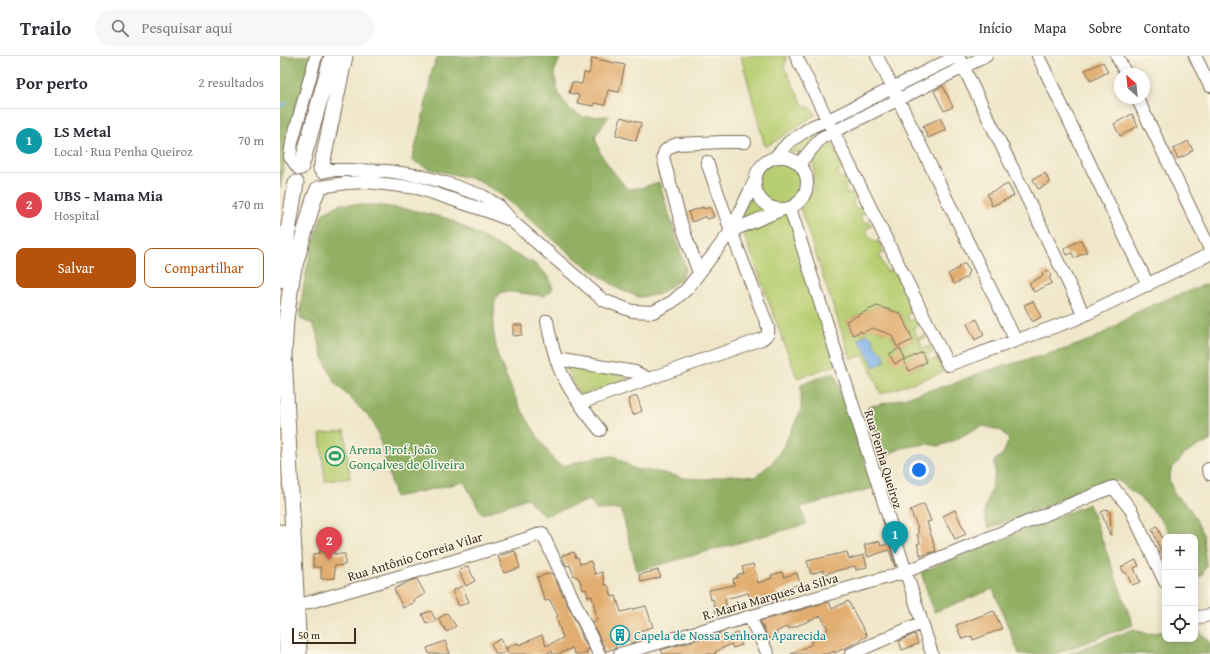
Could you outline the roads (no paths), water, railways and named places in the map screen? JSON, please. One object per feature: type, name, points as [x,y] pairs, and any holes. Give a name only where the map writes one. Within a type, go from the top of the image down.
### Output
[{"type":"main road","points":[[280,280],[299,173],[332,56]]},
{"type":"main road","points":[[298,654],[284,354],[286,319],[293,272],[314,199],[323,180],[321,171],[345,56]]},
{"type":"main road","points":[[319,188],[312,192],[306,192],[299,187],[299,173],[307,164],[312,164],[321,171]]},
{"type":"main road","points":[[280,532],[287,654]]},
{"type":"street","points":[[299,173],[290,157],[292,142],[316,56]]},
{"type":"street","points":[[796,56],[948,365],[1084,315],[1210,254]]},
{"type":"street","points":[[877,56],[1016,341]]},
{"type":"street","points":[[775,157],[789,142],[813,126],[958,56],[1084,315]]},
{"type":"street","points":[[799,164],[821,138],[986,56]]},
{"type":"street","points":[[1038,56],[1148,285]]},
{"type":"street","points":[[1117,56],[1123,68]]},
{"type":"street","points":[[1195,56],[1210,86]]},
{"type":"street","points":[[1140,104],[1210,249]]},
{"type":"street","points":[[699,273],[682,226],[668,176],[663,157],[665,151],[677,144],[745,142]]},
{"type":"street","points":[[321,171],[367,169],[421,176],[483,196],[499,206],[513,222],[603,300],[632,311],[653,312],[672,302],[687,289],[731,231],[760,166],[767,160],[775,157],[792,159],[799,164],[807,177],[806,192],[802,199],[796,204],[785,209],[731,231]]},
{"type":"street","points":[[580,403],[762,339],[768,334],[768,327],[731,231],[707,162]]},
{"type":"street","points":[[319,188],[346,183],[367,182],[418,188],[484,210],[513,222]]},
{"type":"street","points":[[754,182],[758,198],[764,204],[772,208],[785,209]]},
{"type":"street","name":"Rua Penha Queiroz","points":[[785,209],[839,363],[904,572],[932,654]]},
{"type":"street","points":[[547,322],[556,359],[568,385],[588,416],[600,430]]},
{"type":"street","points":[[556,359],[635,372],[649,379]]},
{"type":"street","name":"R. Maria Marques da Silva","points":[[620,654],[904,572],[1113,487],[1131,510],[1162,576]]},
{"type":"street","name":"Rua Antônio Correia Vilar","points":[[296,606],[453,561],[542,533],[599,654]]},
{"type":"street","points":[[1198,617],[1210,615]]},
{"type":"street","points":[[749,616],[768,654]]},
{"type":"street","points":[[851,654],[921,623]]},
{"type":"water","points":[[867,334],[873,338],[874,345],[884,354],[885,362],[874,367],[858,339]]},
{"type":"waterway","points":[[280,106],[286,103]]},
{"type":"place","name":"Arena Prof. João Gonçalves de Oliveira","points":[[335,456]]},
{"type":"place","name":"LS Metal","points":[[895,554]]},
{"type":"place","name":"UBS - Mama Mia","points":[[329,560]]},
{"type":"place","name":"Capela de Nossa Senhora Aparecida","points":[[620,635]]}]
